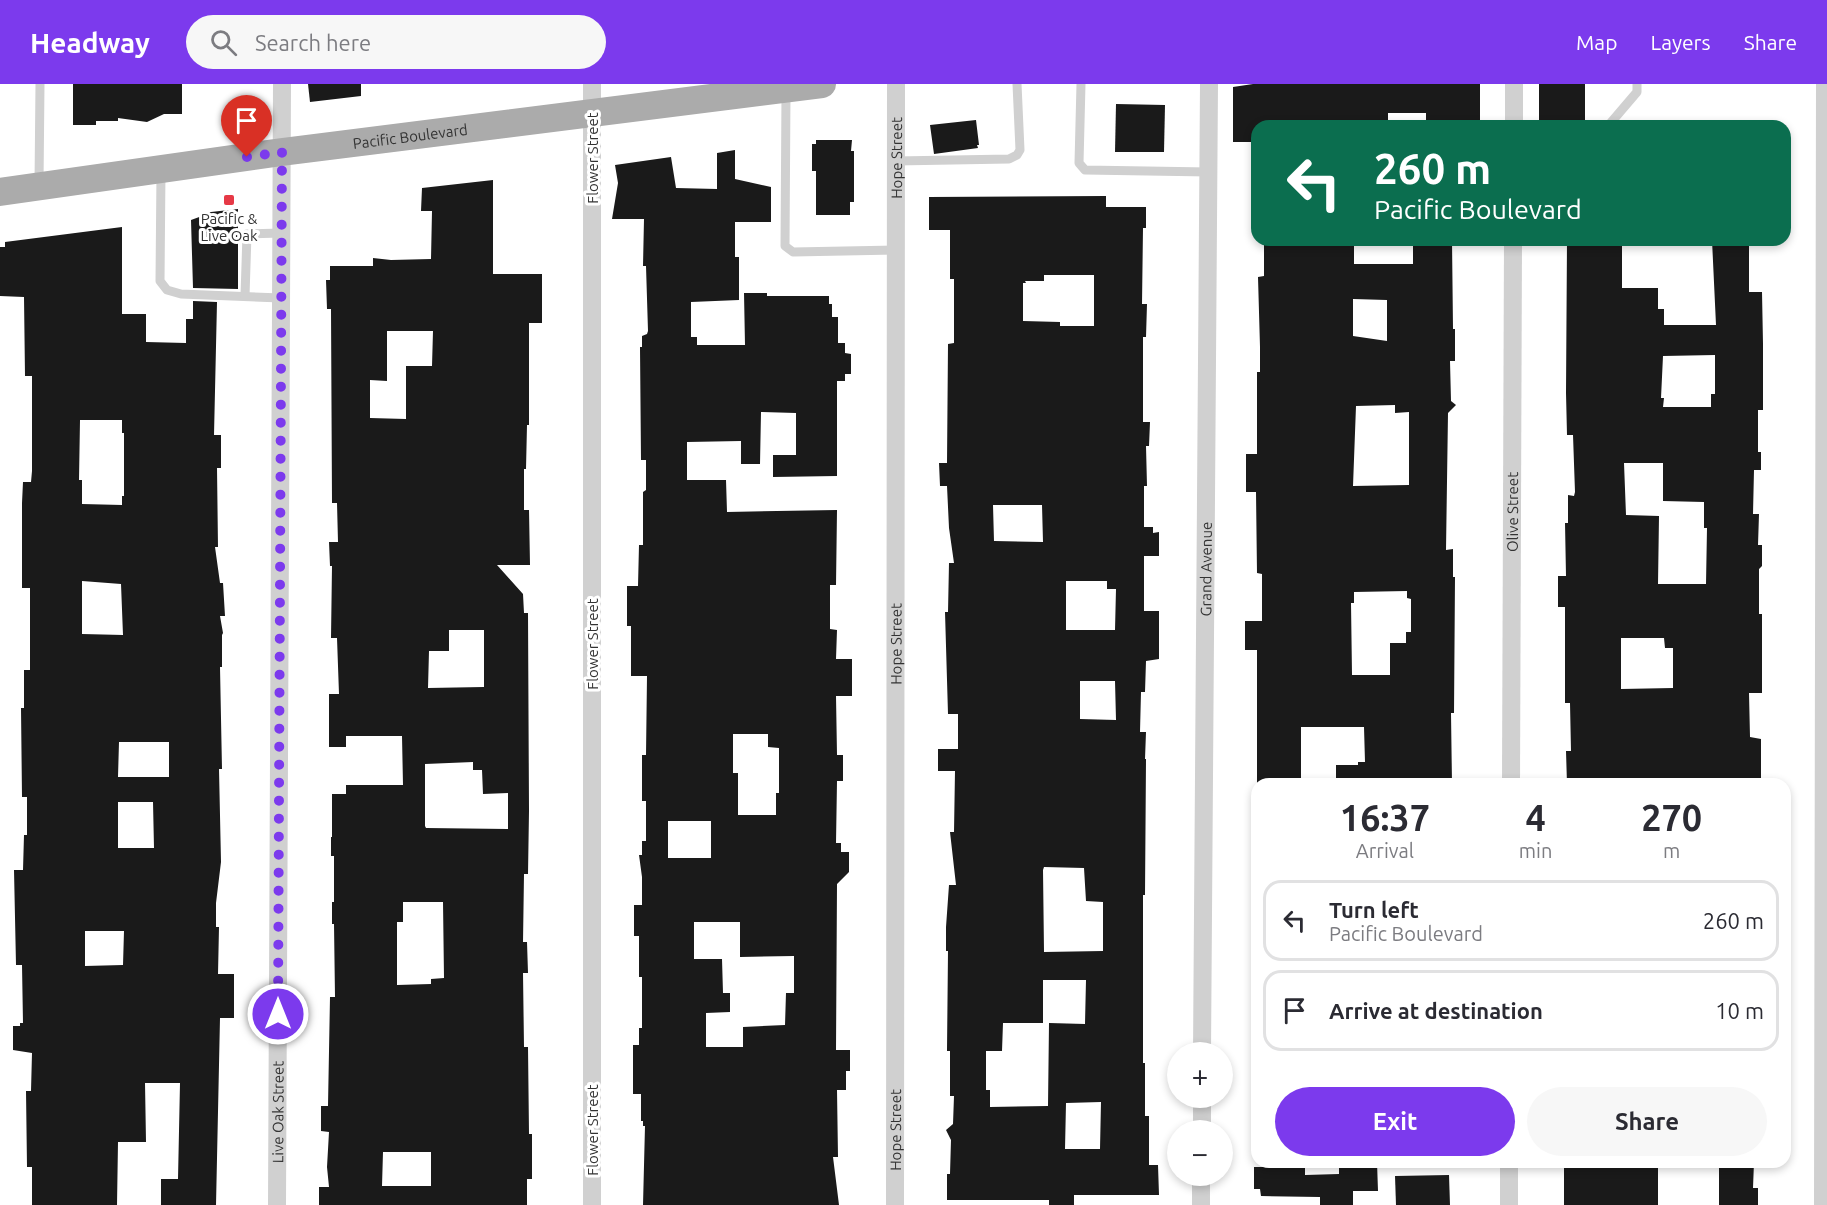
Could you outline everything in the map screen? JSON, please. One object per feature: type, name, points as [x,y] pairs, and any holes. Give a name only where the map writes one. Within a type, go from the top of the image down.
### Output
[{"type":"main road","name":"Pacific Boulevard","points":[[0,192],[282,152],[781,87],[822,84]]},
{"type":"street","name":"Live Oak Street","points":[[277,1205],[282,84]]},
{"type":"street","name":"Flower Street","points":[[592,84],[592,1205]]},
{"type":"street","name":"Hope Street","points":[[895,1205],[896,84]]},
{"type":"street","name":"Grand Avenue","points":[[1202,1042],[1209,84]]},
{"type":"street","points":[[1514,84],[1514,120]]},
{"type":"street","points":[[1823,1205],[1825,84]]},
{"type":"street","name":"Olive Street","points":[[1511,778],[1513,246]]},
{"type":"street","points":[[1509,1168],[1509,1205]]},
{"type":"street","points":[[1201,1186],[1201,1205]]},
{"type":"lane","points":[[39,187],[40,84]]},
{"type":"lane","points":[[896,161],[1009,159],[1017,154],[1020,150],[1017,84]]},
{"type":"lane","points":[[1082,84],[1079,163],[1085,170],[1209,172]]},
{"type":"lane","points":[[1613,120],[1637,92],[1637,84]]},
{"type":"lane","points":[[781,87],[784,246],[793,252],[896,250]]},
{"type":"lane","points":[[161,169],[160,281],[167,290],[181,294],[281,298]]},
{"type":"lane","points":[[245,296],[247,234],[281,233]]},
{"type":"building","points":[[73,84],[182,84],[182,114],[164,114],[147,122],[118,118],[118,121],[96,121],[96,125],[73,125]]},
{"type":"building","points":[[308,84],[361,84],[361,96],[310,102]]},
{"type":"building","points":[[1253,84],[1480,84],[1480,120],[1426,120],[1426,113],[1388,113],[1388,120],[1251,120],[1251,142],[1233,142],[1233,87]]},
{"type":"building","points":[[1539,84],[1585,84],[1585,120],[1539,120]]},
{"type":"building","points":[[1116,104],[1165,105],[1164,152],[1115,152]]},
{"type":"building","points":[[976,120],[978,148],[934,154],[930,125]]},
{"type":"building","points":[[816,140],[852,140],[854,202],[850,202],[850,215],[816,215],[816,171],[812,171],[812,144],[816,144]]},
{"type":"building","points":[[735,150],[735,179],[771,187],[771,222],[735,222],[735,257],[739,257],[739,300],[691,302],[691,337],[697,337],[697,345],[745,345],[744,293],[767,293],[767,296],[829,296],[829,304],[832,304],[832,317],[838,317],[838,343],[845,343],[845,353],[851,354],[851,374],[845,374],[845,381],[837,381],[837,476],[773,477],[773,455],[796,455],[796,413],[761,412],[760,464],[741,464],[741,441],[687,442],[687,480],[726,480],[727,512],[837,510],[836,585],[830,585],[830,629],[837,630],[836,659],[852,659],[852,696],[836,696],[837,755],[843,755],[843,781],[837,781],[836,843],[841,843],[841,852],[849,852],[849,872],[837,884],[836,1050],[850,1050],[850,1071],[846,1071],[846,1090],[837,1090],[838,1157],[833,1157],[839,1205],[643,1205],[645,1126],[641,1121],[641,1094],[633,1094],[633,1045],[639,1045],[639,1028],[642,1028],[642,977],[639,977],[639,936],[634,936],[634,905],[642,905],[639,855],[642,855],[642,841],[646,841],[646,801],[642,801],[642,755],[646,755],[647,676],[631,676],[631,626],[627,626],[627,586],[638,586],[639,545],[643,545],[643,492],[646,490],[646,460],[641,460],[640,347],[642,347],[642,336],[648,331],[646,266],[643,266],[644,219],[612,219],[618,183],[615,165],[671,157],[676,188],[717,189],[717,153]],"holes":[[[733,734],[768,734],[768,747],[779,748],[779,793],[776,793],[776,815],[738,815],[738,773],[733,773]],[[668,821],[711,821],[711,858],[668,858]],[[694,922],[740,922],[740,957],[794,956],[794,993],[786,993],[785,1025],[743,1027],[743,1047],[706,1047],[706,1013],[730,1012],[730,993],[723,993],[722,959],[694,959]]]},
{"type":"building","points":[[493,180],[493,274],[542,274],[542,323],[529,323],[529,425],[527,425],[526,469],[524,469],[524,510],[529,510],[530,565],[497,565],[523,594],[524,613],[528,613],[529,811],[528,874],[524,874],[523,942],[527,942],[528,973],[523,973],[524,1047],[528,1047],[532,1179],[527,1179],[527,1205],[319,1205],[319,1187],[329,1187],[327,1167],[329,1132],[321,1131],[321,1106],[328,1106],[330,997],[335,997],[334,924],[332,924],[334,856],[331,856],[332,794],[346,794],[346,785],[403,785],[402,736],[346,736],[346,747],[329,747],[329,694],[339,694],[337,638],[331,638],[332,566],[330,566],[329,542],[338,542],[337,503],[332,503],[331,309],[327,309],[326,280],[330,280],[330,266],[373,266],[373,258],[431,259],[432,211],[421,211],[422,188]],"holes":[[[387,331],[433,331],[432,366],[406,366],[406,419],[370,418],[370,380],[387,381]],[[449,630],[484,630],[484,687],[428,688],[429,651],[449,651]],[[473,762],[473,770],[482,770],[483,794],[508,793],[508,829],[426,828],[425,764]],[[403,902],[443,902],[444,978],[431,979],[431,984],[397,985],[397,922],[403,922]],[[383,1152],[431,1152],[431,1186],[382,1186]]]},
{"type":"building","points":[[1106,196],[1106,207],[1146,207],[1146,228],[1143,228],[1142,304],[1147,304],[1146,337],[1143,337],[1143,422],[1150,422],[1149,446],[1146,446],[1147,486],[1144,486],[1144,527],[1153,527],[1153,533],[1159,532],[1159,556],[1144,556],[1144,611],[1159,611],[1159,659],[1146,661],[1145,692],[1141,692],[1140,732],[1146,732],[1143,1063],[1145,1063],[1145,1116],[1149,1116],[1149,1165],[1158,1165],[1159,1195],[1074,1195],[1074,1205],[1049,1205],[1049,1200],[947,1200],[951,1140],[946,1130],[953,1124],[954,1096],[950,1096],[950,1051],[947,1051],[948,951],[946,951],[946,927],[949,885],[956,885],[950,832],[954,832],[955,771],[938,771],[938,749],[958,749],[958,714],[948,714],[945,612],[948,612],[949,563],[954,563],[949,528],[947,486],[940,486],[939,463],[947,463],[948,344],[954,343],[954,279],[950,279],[950,230],[929,230],[929,197]],"holes":[[[1044,275],[1094,275],[1094,326],[1060,326],[1060,322],[1023,321],[1023,283],[1026,283],[1025,281],[1044,281]],[[993,505],[1042,505],[1043,542],[994,541]],[[1066,581],[1107,581],[1107,589],[1116,589],[1115,630],[1066,630]],[[1080,681],[1115,681],[1116,720],[1080,719]],[[1044,867],[1084,868],[1086,901],[1103,902],[1103,951],[1044,952]],[[1043,980],[1086,980],[1085,1024],[1049,1023],[1048,1106],[990,1107],[990,1090],[986,1090],[986,1051],[1002,1051],[1003,1023],[1043,1023]],[[1101,1102],[1100,1149],[1065,1149],[1066,1103]]]},
{"type":"building","points":[[238,209],[238,289],[193,288],[191,220],[202,216],[202,213]]},
{"type":"building","points":[[122,227],[122,314],[146,314],[146,342],[186,343],[186,319],[193,319],[193,301],[217,302],[214,435],[221,435],[221,468],[217,468],[218,547],[215,547],[220,583],[223,583],[225,616],[220,616],[223,633],[222,667],[220,667],[222,769],[219,769],[221,862],[216,903],[216,927],[219,927],[218,974],[234,974],[234,1018],[220,1018],[216,1205],[161,1205],[161,1179],[178,1179],[180,1083],[145,1083],[146,1142],[118,1142],[117,1205],[32,1205],[32,1167],[27,1167],[26,1091],[31,1091],[32,1053],[13,1050],[13,1026],[20,1026],[20,1023],[23,1023],[22,965],[16,965],[14,870],[23,870],[24,835],[27,835],[27,797],[22,797],[21,708],[24,708],[24,670],[30,670],[30,588],[22,588],[22,503],[23,482],[31,482],[32,471],[32,376],[25,376],[24,297],[0,296],[0,247],[5,247],[5,242]],"holes":[[[80,420],[122,420],[122,433],[124,433],[122,505],[82,504],[82,480],[79,480]],[[82,581],[121,584],[123,635],[82,634]],[[119,742],[169,742],[169,777],[118,777]],[[118,802],[153,802],[154,848],[118,848]],[[85,931],[124,931],[123,965],[85,966]]]},
{"type":"building","points":[[1264,246],[1354,246],[1354,264],[1413,264],[1413,246],[1452,246],[1455,361],[1450,361],[1451,401],[1456,405],[1448,413],[1446,550],[1453,549],[1453,577],[1455,577],[1454,713],[1451,713],[1452,778],[1336,778],[1336,765],[1358,765],[1358,762],[1365,762],[1364,727],[1301,727],[1301,778],[1257,778],[1257,650],[1245,650],[1245,621],[1262,621],[1262,574],[1257,573],[1256,492],[1246,492],[1246,454],[1257,454],[1257,372],[1260,372],[1258,277],[1264,276]],"holes":[[[1353,299],[1387,300],[1387,341],[1353,336]],[[1395,405],[1395,413],[1409,412],[1409,485],[1353,486],[1356,406]],[[1407,591],[1407,598],[1411,599],[1411,632],[1406,632],[1406,643],[1390,643],[1390,675],[1352,675],[1351,603],[1354,603],[1354,592]]]},
{"type":"building","points":[[1567,246],[1622,246],[1622,288],[1658,288],[1658,309],[1664,309],[1664,325],[1716,325],[1712,246],[1749,246],[1749,292],[1762,292],[1763,410],[1758,410],[1758,452],[1761,452],[1761,470],[1754,470],[1753,514],[1759,514],[1758,545],[1762,545],[1762,566],[1759,569],[1759,614],[1762,614],[1762,693],[1749,693],[1750,737],[1761,739],[1761,778],[1567,778],[1566,751],[1571,751],[1570,703],[1565,703],[1565,607],[1558,607],[1558,576],[1566,576],[1565,523],[1568,523],[1568,495],[1574,496],[1575,492],[1573,435],[1567,435]],"holes":[[[1715,355],[1715,394],[1711,394],[1711,407],[1663,407],[1664,398],[1661,398],[1663,356]],[[1624,463],[1663,463],[1663,501],[1704,502],[1704,528],[1707,528],[1706,584],[1658,584],[1659,516],[1626,515]],[[1621,638],[1664,638],[1665,648],[1673,648],[1673,688],[1621,689]]]},
{"type":"building","points":[[1254,1168],[1305,1168],[1305,1175],[1339,1174],[1339,1168],[1377,1168],[1378,1191],[1353,1191],[1353,1205],[1320,1205],[1320,1197],[1261,1196],[1260,1189],[1254,1189]]},
{"type":"building","points":[[1564,1168],[1658,1168],[1658,1205],[1564,1205]]},
{"type":"building","points":[[1719,1168],[1754,1168],[1753,1188],[1758,1188],[1758,1205],[1719,1205]]},
{"type":"building","points":[[1449,1175],[1450,1205],[1396,1205],[1395,1176]]},
{"type":"place","name":"Pacific & Live Oak","points":[[229,200]]},
{"type":"route","points":[[247,157],[282,152],[278,1014]]}]
